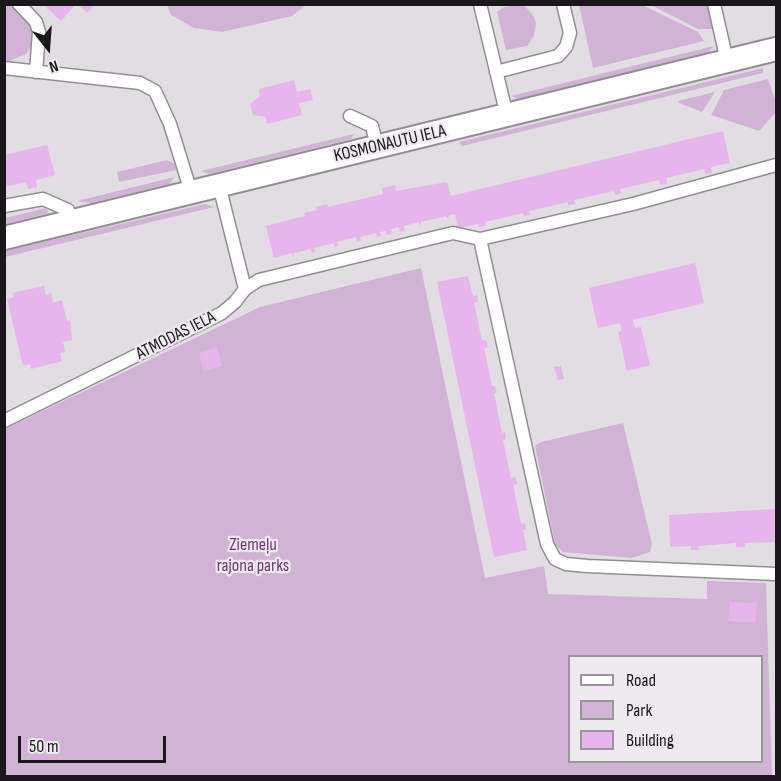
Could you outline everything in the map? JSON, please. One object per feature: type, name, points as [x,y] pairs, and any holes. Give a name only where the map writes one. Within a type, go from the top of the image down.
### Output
[{"type":"street","name":"KOSMONAUTU IELA","points":[[4,238],[777,49]]},
{"type":"lane","points":[[19,4],[36,22],[39,32],[36,72]]},
{"type":"lane","points":[[480,4],[507,116]]},
{"type":"lane","points":[[496,72],[558,56],[566,47],[570,33],[562,4]]},
{"type":"lane","points":[[714,4],[727,61]]},
{"type":"lane","points":[[4,68],[140,83],[155,92],[170,124],[191,192]]},
{"type":"lane","points":[[350,116],[372,126],[377,147]]},
{"type":"lane","points":[[219,185],[245,289],[259,280],[453,233],[480,239],[633,204],[777,165]]},
{"type":"lane","points":[[4,206],[44,199],[68,210],[71,222]]},
{"type":"lane","points":[[480,239],[547,544],[555,559],[566,564],[587,566],[777,574]]},
{"type":"lane","name":"ATMODAS IELA","points":[[4,421],[222,313],[245,289]]},
{"type":"green space","points":[[5,5],[11,5],[24,16],[30,26],[34,41],[26,54],[5,63]]},
{"type":"green space","points":[[167,5],[306,5],[292,16],[222,32],[194,28],[171,15]]},
{"type":"green space","points":[[519,5],[526,7],[534,17],[536,24],[534,36],[527,46],[506,50],[497,12],[504,7]]},
{"type":"green space","points":[[579,5],[642,5],[698,32],[704,41],[593,68]]},
{"type":"green space","points":[[651,5],[708,5],[713,29],[698,29]]},
{"type":"green space","points":[[714,46],[708,53],[518,99],[511,96]]},
{"type":"green space","points":[[763,68],[763,73],[462,146],[459,142]]},
{"type":"green space","points":[[768,79],[776,102],[776,112],[759,131],[711,115],[724,90]]},
{"type":"green space","points":[[715,92],[702,112],[678,101]]},
{"type":"green space","points":[[354,134],[351,139],[209,174],[201,171]]},
{"type":"green space","points":[[167,160],[175,164],[176,170],[119,182],[117,172]]},
{"type":"green space","points":[[175,177],[169,184],[91,203],[77,201]]},
{"type":"green space","points":[[205,204],[214,207],[5,257],[5,251]]},
{"type":"green space","points":[[46,208],[49,213],[5,224],[5,218]]},
{"type":"green space","name":"Ziemeļu rajona parks","points":[[421,268],[485,578],[544,566],[548,594],[707,599],[707,581],[766,583],[772,776],[5,776],[5,429],[260,307]]},
{"type":"green space","points":[[623,423],[652,544],[650,552],[632,558],[563,552],[555,544],[535,446],[541,442]]},
{"type":"building","points":[[43,4],[76,4],[61,21]]},
{"type":"building","points":[[78,4],[95,4],[87,13]]},
{"type":"building","points":[[294,80],[297,92],[310,89],[313,100],[299,103],[302,115],[267,124],[266,117],[253,115],[250,104],[260,96],[259,89]]},
{"type":"building","points":[[723,131],[730,163],[711,167],[712,173],[705,174],[704,169],[666,178],[667,184],[660,185],[659,180],[620,189],[621,193],[615,195],[614,191],[574,200],[575,204],[568,205],[568,202],[529,211],[530,215],[524,216],[523,213],[485,222],[486,226],[479,227],[478,224],[458,228],[455,214],[448,216],[449,220],[446,216],[421,222],[420,226],[419,222],[404,226],[405,231],[400,232],[399,227],[391,229],[392,234],[387,235],[386,231],[380,232],[381,236],[377,237],[376,233],[360,237],[361,241],[357,242],[356,237],[337,242],[338,246],[335,247],[334,243],[314,248],[315,252],[312,253],[311,249],[294,253],[293,257],[292,253],[274,258],[266,226],[305,216],[304,213],[317,210],[316,207],[327,204],[328,207],[383,194],[382,188],[395,185],[396,191],[447,182],[451,196]]},
{"type":"building","points":[[47,145],[55,175],[36,180],[37,187],[28,189],[26,182],[4,187],[4,155]]},
{"type":"building","points":[[695,263],[704,303],[633,320],[635,328],[641,327],[650,365],[627,371],[618,332],[622,331],[620,323],[598,328],[589,288]]},
{"type":"building","points":[[468,276],[473,296],[477,295],[478,302],[474,303],[482,341],[486,340],[488,347],[484,348],[492,386],[495,386],[497,393],[494,393],[502,433],[505,432],[506,439],[503,440],[511,478],[515,477],[517,484],[513,485],[521,524],[525,523],[526,529],[523,530],[527,550],[494,557],[437,282]]},
{"type":"building","points":[[44,286],[46,295],[51,293],[53,303],[62,300],[67,321],[70,320],[72,340],[63,342],[65,352],[60,353],[62,361],[31,369],[30,364],[24,365],[22,362],[7,299],[14,297],[13,293]]},
{"type":"building","points":[[217,347],[222,366],[204,372],[199,353]]},
{"type":"building","points":[[561,366],[564,379],[558,380],[554,367]]},
{"type":"building","points":[[776,509],[776,542],[745,543],[745,547],[736,547],[736,543],[698,546],[699,550],[691,550],[691,546],[670,547],[669,515]]},
{"type":"building","points":[[730,602],[757,603],[755,623],[728,621]]}]
